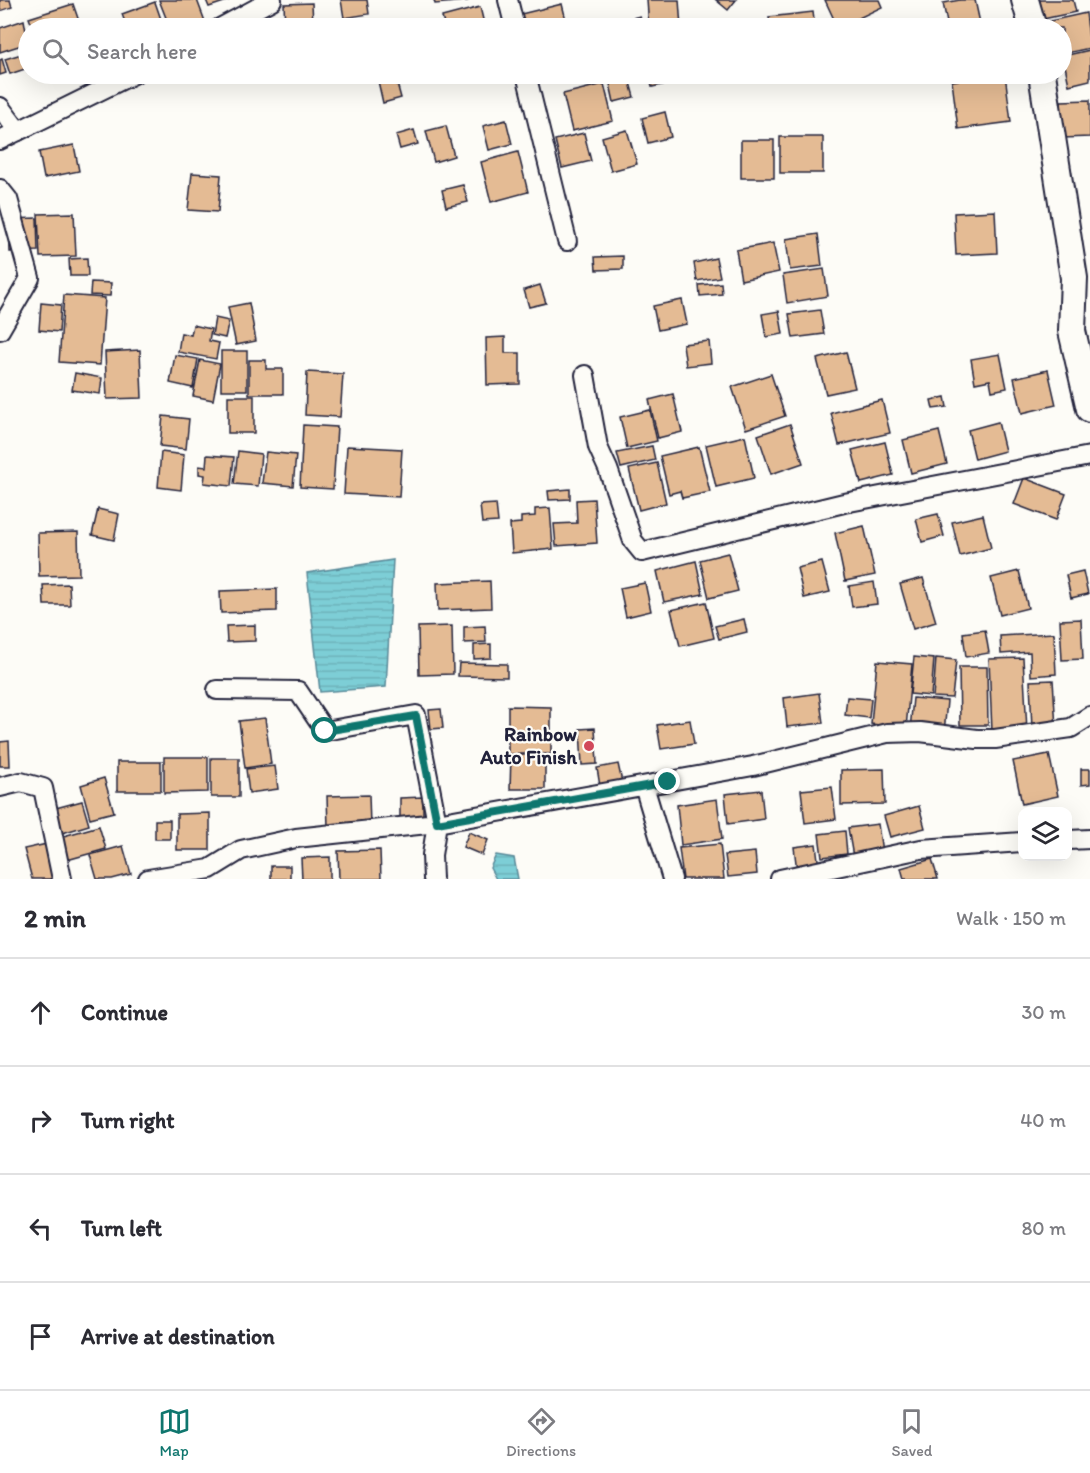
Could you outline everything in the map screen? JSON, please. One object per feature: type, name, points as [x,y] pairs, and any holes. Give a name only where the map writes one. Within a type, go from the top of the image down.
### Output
[{"type":"main road","points":[[1025,0],[1030,18]]},
{"type":"main road","points":[[1044,84],[1074,278],[1072,331],[1090,409]]},
{"type":"street","points":[[239,18],[272,0]]},
{"type":"street","points":[[508,0],[512,18]]},
{"type":"street","points":[[0,140],[114,84]]},
{"type":"street","points":[[528,84],[567,241]]},
{"type":"street","points":[[0,107],[18,131]]},
{"type":"street","points":[[0,189],[8,199],[30,278],[0,330]]},
{"type":"street","points":[[585,375],[598,447],[633,541],[642,552],[844,503],[1090,456]]},
{"type":"street","points":[[217,690],[298,691],[325,731],[416,716],[437,823],[432,855],[433,879]]},
{"type":"street","points":[[148,879],[210,869],[241,850],[296,838],[437,823],[753,766],[887,734],[920,732],[977,739],[995,738],[1071,728],[1090,716]]},
{"type":"street","points":[[0,787],[21,782],[43,788],[62,879]]},
{"type":"street","points":[[644,786],[672,879]]},
{"type":"street","points":[[1072,840],[1090,839]]},
{"type":"street","points":[[780,879],[921,849],[1018,842]]},
{"type":"water","points":[[393,560],[386,687],[320,692],[307,573]]},
{"type":"water","points":[[496,855],[514,858],[518,879],[496,879],[490,868]]},
{"type":"building","points":[[0,0],[10,0],[12,7],[0,11]]},
{"type":"building","points":[[159,0],[197,0],[204,18],[166,18]]},
{"type":"building","points":[[206,0],[230,0],[209,7]]},
{"type":"building","points":[[341,0],[367,0],[369,14],[344,18]]},
{"type":"building","points":[[434,0],[466,0],[467,1],[435,4]]},
{"type":"building","points":[[647,0],[679,0],[680,18],[648,18]]},
{"type":"building","points":[[716,0],[736,0],[728,10]]},
{"type":"building","points":[[825,0],[879,0],[882,7],[859,18],[833,18]]},
{"type":"building","points":[[975,0],[979,18],[946,18],[943,3]]},
{"type":"building","points":[[1039,0],[1073,0],[1076,12],[1043,18]]},
{"type":"building","points":[[155,2],[161,18],[123,18],[122,14]]},
{"type":"building","points":[[312,3],[313,18],[285,18],[284,4]]},
{"type":"building","points":[[73,4],[78,18],[29,18]]},
{"type":"building","points":[[562,4],[566,18],[522,18],[521,14]]},
{"type":"building","points":[[480,7],[483,18],[442,18]]},
{"type":"building","points":[[813,12],[814,18],[769,18]]},
{"type":"building","points":[[1086,13],[1090,48],[1072,52],[1072,18],[1063,18]]},
{"type":"building","points":[[18,22],[18,46],[0,52],[0,28]]},
{"type":"building","points":[[1090,50],[1090,80],[1069,85],[1072,84],[1072,54]]},
{"type":"building","points":[[18,55],[18,71],[10,74],[5,59]]},
{"type":"building","points":[[2,59],[6,73],[0,75],[0,60]]},
{"type":"building","points":[[379,84],[397,84],[401,98],[383,103]]},
{"type":"building","points":[[604,84],[613,121],[572,131],[563,94]]},
{"type":"building","points":[[610,84],[630,84],[634,97],[614,102]]},
{"type":"building","points":[[952,84],[1006,84],[1011,122],[958,129]]},
{"type":"building","points":[[1090,100],[1090,137],[1062,138],[1061,101]]},
{"type":"building","points":[[665,112],[671,137],[648,143],[642,118]]},
{"type":"building","points":[[506,120],[512,144],[489,150],[483,126]]},
{"type":"building","points":[[446,126],[454,156],[434,162],[426,131]]},
{"type":"building","points":[[414,130],[418,144],[400,149],[396,135]]},
{"type":"building","points":[[627,130],[637,164],[611,171],[602,137]]},
{"type":"building","points":[[584,133],[591,161],[562,168],[555,140]]},
{"type":"building","points":[[780,137],[823,137],[823,173],[780,173]]},
{"type":"building","points":[[741,140],[774,140],[774,178],[741,178]]},
{"type":"building","points":[[74,145],[79,171],[44,178],[39,152]]},
{"type":"building","points":[[518,152],[528,192],[491,202],[481,162]]},
{"type":"building","points":[[192,173],[221,175],[218,212],[188,210]]},
{"type":"building","points":[[463,185],[468,202],[446,207],[442,190]]},
{"type":"building","points":[[995,211],[997,253],[956,255],[954,213]]},
{"type":"building","points":[[74,213],[76,256],[40,257],[38,214]]},
{"type":"building","points":[[37,218],[38,251],[10,252],[9,219]]},
{"type":"building","points":[[818,234],[822,266],[790,270],[786,239]]},
{"type":"building","points":[[773,243],[779,272],[741,280],[736,250]]},
{"type":"building","points":[[623,256],[623,269],[596,270],[595,257]]},
{"type":"building","points":[[87,258],[88,276],[70,276],[69,259]]},
{"type":"building","points":[[716,258],[720,277],[697,281],[694,263]]},
{"type":"building","points":[[824,269],[828,296],[787,303],[783,275]]},
{"type":"building","points":[[91,282],[111,283],[110,296],[90,295]]},
{"type":"building","points":[[721,283],[722,294],[700,296],[699,285]]},
{"type":"building","points":[[540,285],[546,303],[529,307],[524,290]]},
{"type":"building","points":[[64,295],[105,298],[100,365],[59,362]]},
{"type":"building","points":[[682,300],[687,324],[658,330],[653,306]]},
{"type":"building","points":[[41,303],[61,305],[59,332],[39,330]]},
{"type":"building","points":[[249,303],[256,341],[236,345],[228,307]]},
{"type":"building","points":[[820,310],[824,334],[793,338],[789,314]]},
{"type":"building","points":[[779,311],[783,334],[766,337],[762,314]]},
{"type":"building","points":[[215,318],[229,321],[225,338],[212,335]]},
{"type":"building","points":[[193,325],[211,329],[209,341],[219,343],[216,359],[178,352],[181,333],[191,335]]},
{"type":"building","points":[[505,337],[505,353],[520,353],[520,384],[487,385],[486,338]]},
{"type":"building","points":[[709,341],[711,363],[686,366],[683,344]]},
{"type":"building","points":[[140,350],[142,398],[107,399],[105,352]]},
{"type":"building","points":[[221,351],[247,351],[247,390],[221,390]]},
{"type":"building","points":[[846,352],[855,388],[826,394],[817,359]]},
{"type":"building","points":[[1000,354],[1007,388],[992,391],[990,380],[975,383],[971,359]]},
{"type":"building","points":[[175,355],[198,359],[193,388],[170,383]]},
{"type":"building","points":[[200,360],[220,364],[213,400],[193,396]]},
{"type":"building","points":[[249,360],[266,360],[266,369],[283,369],[283,394],[249,394]]},
{"type":"building","points":[[1048,370],[1056,405],[1022,413],[1014,378]]},
{"type":"building","points":[[307,372],[343,374],[340,417],[305,415]]},
{"type":"building","points":[[75,373],[102,378],[100,394],[72,390]]},
{"type":"building","points":[[771,374],[785,416],[746,429],[732,387]]},
{"type":"building","points":[[673,394],[682,432],[658,438],[649,400]]},
{"type":"building","points":[[228,396],[254,396],[254,433],[228,433]]},
{"type":"building","points":[[945,397],[947,407],[933,409],[931,400]]},
{"type":"building","points":[[882,400],[890,433],[839,445],[831,413]]},
{"type":"building","points":[[650,410],[657,441],[627,448],[620,417]]},
{"type":"building","points":[[163,416],[189,419],[186,449],[160,446]]},
{"type":"building","points":[[998,422],[1005,451],[975,459],[968,430]]},
{"type":"building","points":[[790,424],[803,463],[771,474],[758,435]]},
{"type":"building","points":[[303,425],[337,427],[333,489],[300,487]]},
{"type":"building","points":[[939,431],[947,464],[911,473],[903,440]]},
{"type":"building","points":[[745,436],[754,478],[716,487],[706,445]]},
{"type":"building","points":[[885,442],[893,475],[861,483],[852,450]]},
{"type":"building","points":[[347,446],[402,449],[399,497],[344,494]]},
{"type":"building","points":[[652,446],[655,460],[621,468],[617,453]]},
{"type":"building","points":[[699,447],[710,492],[682,498],[680,491],[669,494],[660,456]]},
{"type":"building","points":[[238,451],[261,454],[258,486],[234,484]]},
{"type":"building","points":[[161,452],[184,455],[181,490],[158,487]]},
{"type":"building","points":[[266,452],[296,455],[293,486],[262,483]]},
{"type":"building","points":[[207,455],[234,457],[231,486],[204,483],[205,475],[199,474],[199,466],[206,467]]},
{"type":"building","points":[[657,463],[666,503],[639,510],[629,469]]},
{"type":"building","points":[[1024,478],[1066,494],[1056,520],[1014,504]]},
{"type":"building","points":[[570,489],[570,499],[549,500],[548,491]]},
{"type":"building","points":[[594,499],[597,543],[556,546],[554,524],[577,523],[576,500]]},
{"type":"building","points":[[496,504],[498,522],[482,523],[480,505]]},
{"type":"building","points":[[550,508],[553,549],[512,553],[510,524],[521,523],[521,517],[535,516],[535,509]]},
{"type":"building","points":[[98,509],[119,514],[114,540],[92,535]]},
{"type":"building","points":[[938,514],[944,536],[922,542],[916,519]]},
{"type":"building","points":[[983,515],[991,548],[960,556],[952,522]]},
{"type":"building","points":[[864,526],[875,575],[845,581],[835,533]]},
{"type":"building","points":[[78,532],[79,575],[39,576],[38,533]]},
{"type":"building","points":[[728,553],[738,591],[709,598],[700,560]]},
{"type":"building","points":[[696,561],[703,594],[664,602],[657,571]]},
{"type":"building","points":[[822,562],[830,592],[804,598],[797,568]]},
{"type":"building","points":[[1019,571],[1028,608],[1000,615],[991,578]]},
{"type":"building","points":[[1083,571],[1088,594],[1071,598],[1066,575]]},
{"type":"building","points":[[923,578],[936,622],[913,629],[900,584]]},
{"type":"building","points":[[490,581],[491,608],[438,610],[437,583]]},
{"type":"building","points":[[874,582],[877,604],[852,607],[849,586]]},
{"type":"building","points":[[645,583],[651,611],[626,617],[620,588]]},
{"type":"building","points":[[69,584],[70,605],[44,605],[43,585]]},
{"type":"building","points":[[277,589],[277,611],[221,613],[220,591]]},
{"type":"building","points":[[706,602],[714,638],[680,646],[671,610]]},
{"type":"building","points":[[744,619],[747,632],[719,639],[715,626]]},
{"type":"building","points":[[1081,619],[1083,659],[1062,660],[1060,620]]},
{"type":"building","points":[[255,625],[255,641],[227,642],[226,626]]},
{"type":"building","points":[[452,626],[453,674],[419,675],[418,627]]},
{"type":"building","points":[[485,626],[486,642],[464,643],[464,627]]},
{"type":"building","points":[[985,630],[989,653],[966,657],[963,633]]},
{"type":"building","points":[[1054,633],[1056,674],[1031,676],[1030,652],[1001,654],[1000,636]]},
{"type":"building","points":[[491,644],[491,658],[474,659],[474,645]]},
{"type":"building","points":[[914,657],[934,659],[931,696],[910,694]]},
{"type":"building","points":[[936,658],[956,660],[952,698],[933,697]]},
{"type":"building","points":[[1023,658],[1027,730],[992,732],[989,659]]},
{"type":"building","points":[[877,661],[912,664],[906,728],[871,724]]},
{"type":"building","points":[[459,663],[507,664],[507,677],[458,676]]},
{"type":"building","points":[[959,667],[987,667],[988,725],[960,725]]},
{"type":"building","points":[[1053,680],[1056,728],[1032,729],[1030,681]]},
{"type":"building","points":[[819,693],[823,723],[787,727],[784,698]]},
{"type":"building","points":[[847,697],[871,699],[869,718],[845,715]]},
{"type":"building","points":[[913,698],[947,701],[944,733],[910,730]]},
{"type":"building","points":[[508,706],[551,707],[551,754],[508,754]]},
{"type":"building","points":[[441,709],[443,728],[431,729],[429,710]]},
{"type":"building","points":[[265,718],[271,764],[245,768],[239,721]]},
{"type":"building","points":[[690,720],[694,744],[661,749],[657,725]]},
{"type":"building","name":"Rainbow Auto Finish","points":[[595,728],[597,764],[582,765],[580,729]]},
{"type":"building","points":[[9,741],[10,766],[0,766],[0,742]]},
{"type":"building","points":[[1049,754],[1058,796],[1022,804],[1013,761]]},
{"type":"building","points":[[511,755],[545,755],[545,789],[510,789]]},
{"type":"building","points":[[164,757],[208,757],[208,792],[164,793]]},
{"type":"building","points":[[211,758],[239,758],[239,797],[211,797]]},
{"type":"building","points":[[117,762],[161,762],[161,791],[117,791]]},
{"type":"building","points":[[618,764],[622,782],[600,786],[597,768]]},
{"type":"building","points":[[275,766],[278,789],[249,793],[246,769]]},
{"type":"building","points":[[884,769],[885,804],[841,805],[841,770]]},
{"type":"building","points":[[1081,769],[1090,769],[1090,784],[1081,785]]},
{"type":"building","points":[[104,778],[114,812],[90,818],[81,785]]},
{"type":"building","points":[[832,787],[836,819],[805,823],[801,790]]},
{"type":"building","points":[[761,790],[764,819],[728,824],[725,794]]},
{"type":"building","points":[[369,795],[370,826],[328,827],[327,796]]},
{"type":"building","points":[[423,797],[423,816],[400,817],[400,798]]},
{"type":"building","points":[[717,799],[722,839],[681,845],[677,805]]},
{"type":"building","points":[[82,801],[89,825],[59,834],[52,809]]},
{"type":"building","points":[[919,806],[925,828],[890,837],[884,816]]},
{"type":"building","points":[[210,813],[210,850],[177,850],[177,814]]},
{"type":"building","points":[[155,820],[170,820],[170,839],[155,839]]},
{"type":"building","points":[[878,824],[882,852],[853,857],[848,828]]},
{"type":"building","points":[[99,826],[106,849],[60,862],[53,839]]},
{"type":"building","points":[[845,831],[847,854],[822,857],[819,834]]},
{"type":"building","points":[[469,832],[488,840],[482,855],[463,847]]},
{"type":"building","points":[[47,844],[56,879],[32,879],[24,849]]},
{"type":"building","points":[[720,844],[724,879],[683,879],[679,848]]},
{"type":"building","points":[[816,844],[819,868],[797,871],[794,847]]},
{"type":"building","points":[[123,846],[131,874],[112,879],[97,879],[90,855]]},
{"type":"building","points":[[380,850],[381,879],[339,879],[338,851]]},
{"type":"building","points":[[755,852],[757,874],[728,877],[725,855]]},
{"type":"building","points":[[330,857],[330,879],[302,879],[301,858]]},
{"type":"building","points":[[932,859],[938,879],[904,879],[901,868]]},
{"type":"building","points":[[271,866],[290,866],[290,879],[271,879]]},
{"type":"place","name":"Rainbow Auto Finish","points":[[589,746]]},
{"type":"route","points":[[325,731],[416,716],[437,823],[545,802],[668,782]]}]
